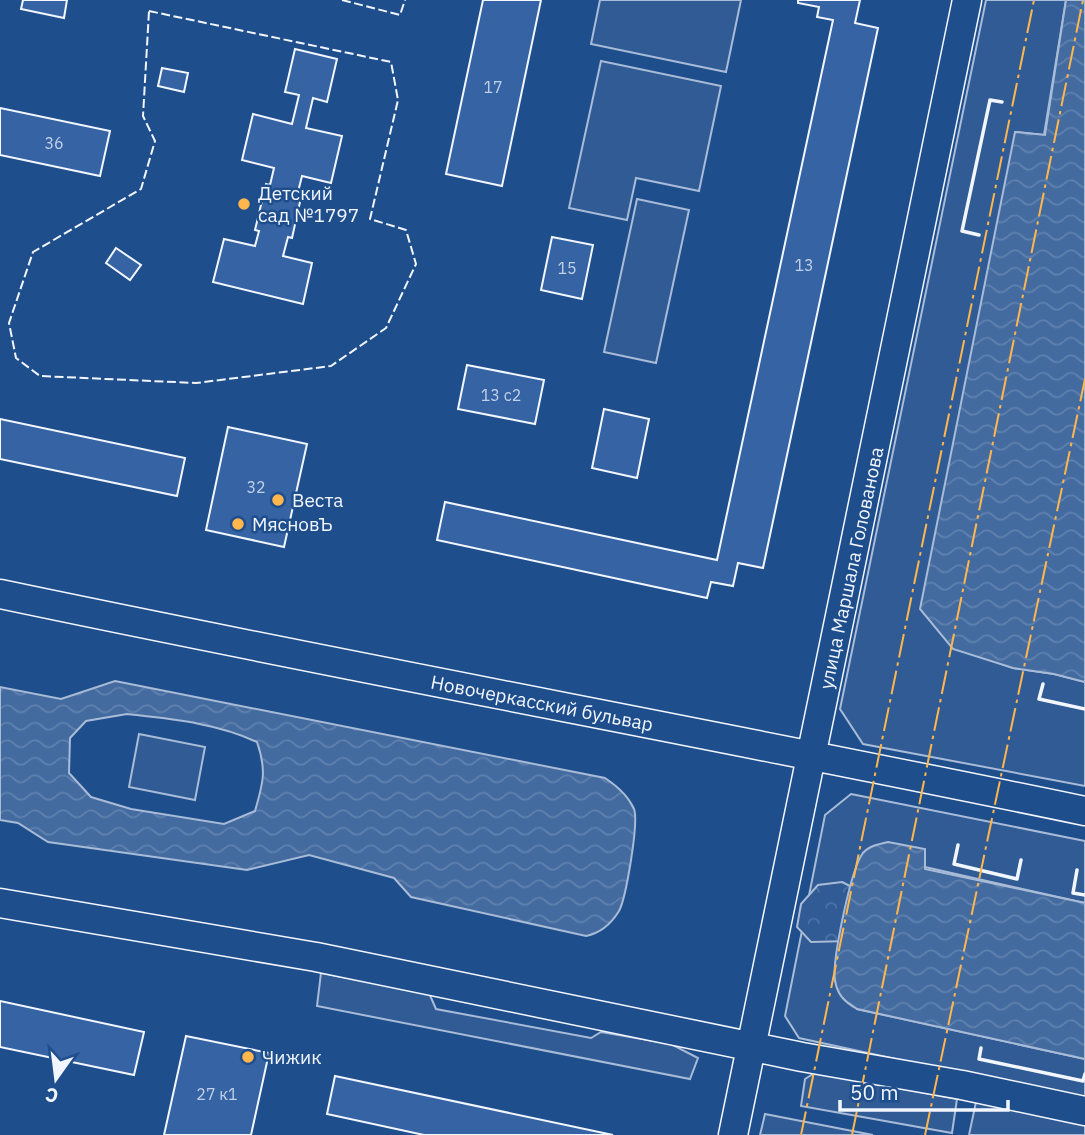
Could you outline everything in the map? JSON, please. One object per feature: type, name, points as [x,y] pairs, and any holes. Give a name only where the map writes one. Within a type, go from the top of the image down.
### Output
[{"type":"street","name":"улица Маршала Голованова","points":[[733,1135],[967,0]]},
{"type":"street","name":"Новочеркасский бульвар","points":[[0,594],[257,648],[812,755],[1085,811]]},
{"type":"street","points":[[0,903],[316,957],[1085,1111]]},
{"type":"shaded area","points":[[600,0],[741,0],[726,72],[591,44]]},
{"type":"shaded area","points":[[986,0],[1066,0],[1044,135],[1015,132],[991,660],[1013,668],[1085,682],[1085,786],[863,744],[840,709]]},
{"type":"shaded area","points":[[601,61],[721,86],[699,191],[636,178],[627,220],[569,208]]},
{"type":"shaded area","points":[[637,199],[689,210],[656,363],[604,352]]},
{"type":"shaded area","points":[[139,734],[205,747],[195,800],[129,787]]},
{"type":"shaded area","points":[[851,794],[1085,841],[1085,903],[863,853],[843,917],[835,981],[857,1009],[1085,1059],[1085,1100],[799,1038],[785,1016],[825,815]]},
{"type":"shaded area","points":[[321,973],[429,993],[436,1009],[591,1038],[601,1032],[671,1044],[698,1058],[690,1079],[317,1006]]},
{"type":"shaded area","points":[[816,1072],[957,1099],[952,1133],[801,1106],[805,1079]]},
{"type":"shaded area","points":[[976,1102],[1085,1125],[1085,1135],[969,1135]]},
{"type":"shaded area","points":[[765,1114],[873,1135],[760,1135]]},
{"type":"green space","points":[[842,882],[858,890],[848,941],[811,942],[797,927],[801,904],[818,885]]},
{"type":"water","points":[[1066,0],[1085,0],[1085,682],[1013,668],[953,649],[920,609],[1015,132],[1045,135]]},
{"type":"water","points":[[115,681],[605,778],[625,795],[634,809],[635,829],[622,903],[609,924],[586,936],[411,897],[394,878],[309,855],[247,870],[48,842],[18,823],[0,820],[0,687],[61,699]],"holes":[[[127,714],[210,726],[257,742],[263,777],[255,811],[224,824],[131,809],[91,797],[69,773],[70,738],[86,721]]]},
{"type":"water","points":[[888,842],[925,849],[925,869],[1085,903],[1085,1059],[857,1009],[842,998],[835,980],[836,954],[853,876],[865,851]]},
{"type":"building","points":[[23,0],[67,0],[64,18],[21,9]]},
{"type":"building","points":[[483,0],[541,0],[502,186],[446,174]]},
{"type":"building","points":[[798,0],[860,0],[855,23],[878,28],[763,568],[738,563],[733,586],[711,582],[707,598],[437,540],[445,502],[717,560],[833,20],[817,17],[819,7],[798,3]]},
{"type":"building","points":[[295,49],[337,59],[327,102],[313,98],[306,128],[342,136],[331,183],[302,176],[298,192],[302,193],[292,238],[288,237],[283,256],[312,263],[303,304],[213,282],[224,239],[255,246],[259,231],[255,230],[266,184],[270,185],[274,168],[242,160],[253,114],[292,124],[299,95],[285,92]]},
{"type":"building","points":[[162,68],[188,73],[184,92],[158,86]]},
{"type":"building","points":[[0,108],[110,131],[100,176],[0,155]]},
{"type":"building","points":[[552,237],[593,245],[582,299],[541,290]]},
{"type":"building","points":[[116,248],[141,265],[130,280],[106,263]]},
{"type":"building","points":[[467,365],[544,380],[535,424],[458,409]]},
{"type":"building","points":[[604,409],[649,419],[637,478],[592,468]]},
{"type":"building","points":[[0,419],[185,458],[177,496],[0,459]]},
{"type":"building","points":[[228,427],[307,444],[284,547],[206,530]]},
{"type":"building","points":[[0,1001],[144,1032],[134,1075],[0,1047]]},
{"type":"building","points":[[186,1036],[269,1053],[251,1135],[164,1135]]},
{"type":"building","points":[[335,1076],[613,1135],[424,1135],[327,1114]]},
{"type":"fence","points":[[342,0],[400,15],[405,0]]},
{"type":"fence","points":[[149,11],[391,62],[398,100],[370,219],[406,230],[416,264],[386,328],[331,366],[196,383],[40,376],[16,358],[9,323],[33,252],[141,189],[155,141],[143,116],[149,11]]},
{"type":"wall","points":[[979,235],[962,231],[990,100],[1002,102]]},
{"type":"wall","points":[[1043,684],[1039,699],[1085,709]]},
{"type":"wall","points":[[958,845],[954,864],[1017,879],[1021,860]]},
{"type":"wall","points":[[1077,870],[1073,893],[1085,895]]},
{"type":"wall","points":[[981,1048],[979,1059],[1083,1081],[1085,1074]]},
{"type":"power","points":[[801,1135],[1034,0]]},
{"type":"power","points":[[852,1135],[1083,0]]},
{"type":"power","points":[[925,1135],[1085,379]]},
{"type":"place","name":"Детский сад №1797","points":[[244,204]]},
{"type":"place","name":"Веста","points":[[278,500]]},
{"type":"place","name":"МясновЪ","points":[[238,524]]},
{"type":"place","name":"Чижик","points":[[248,1057]]}]
